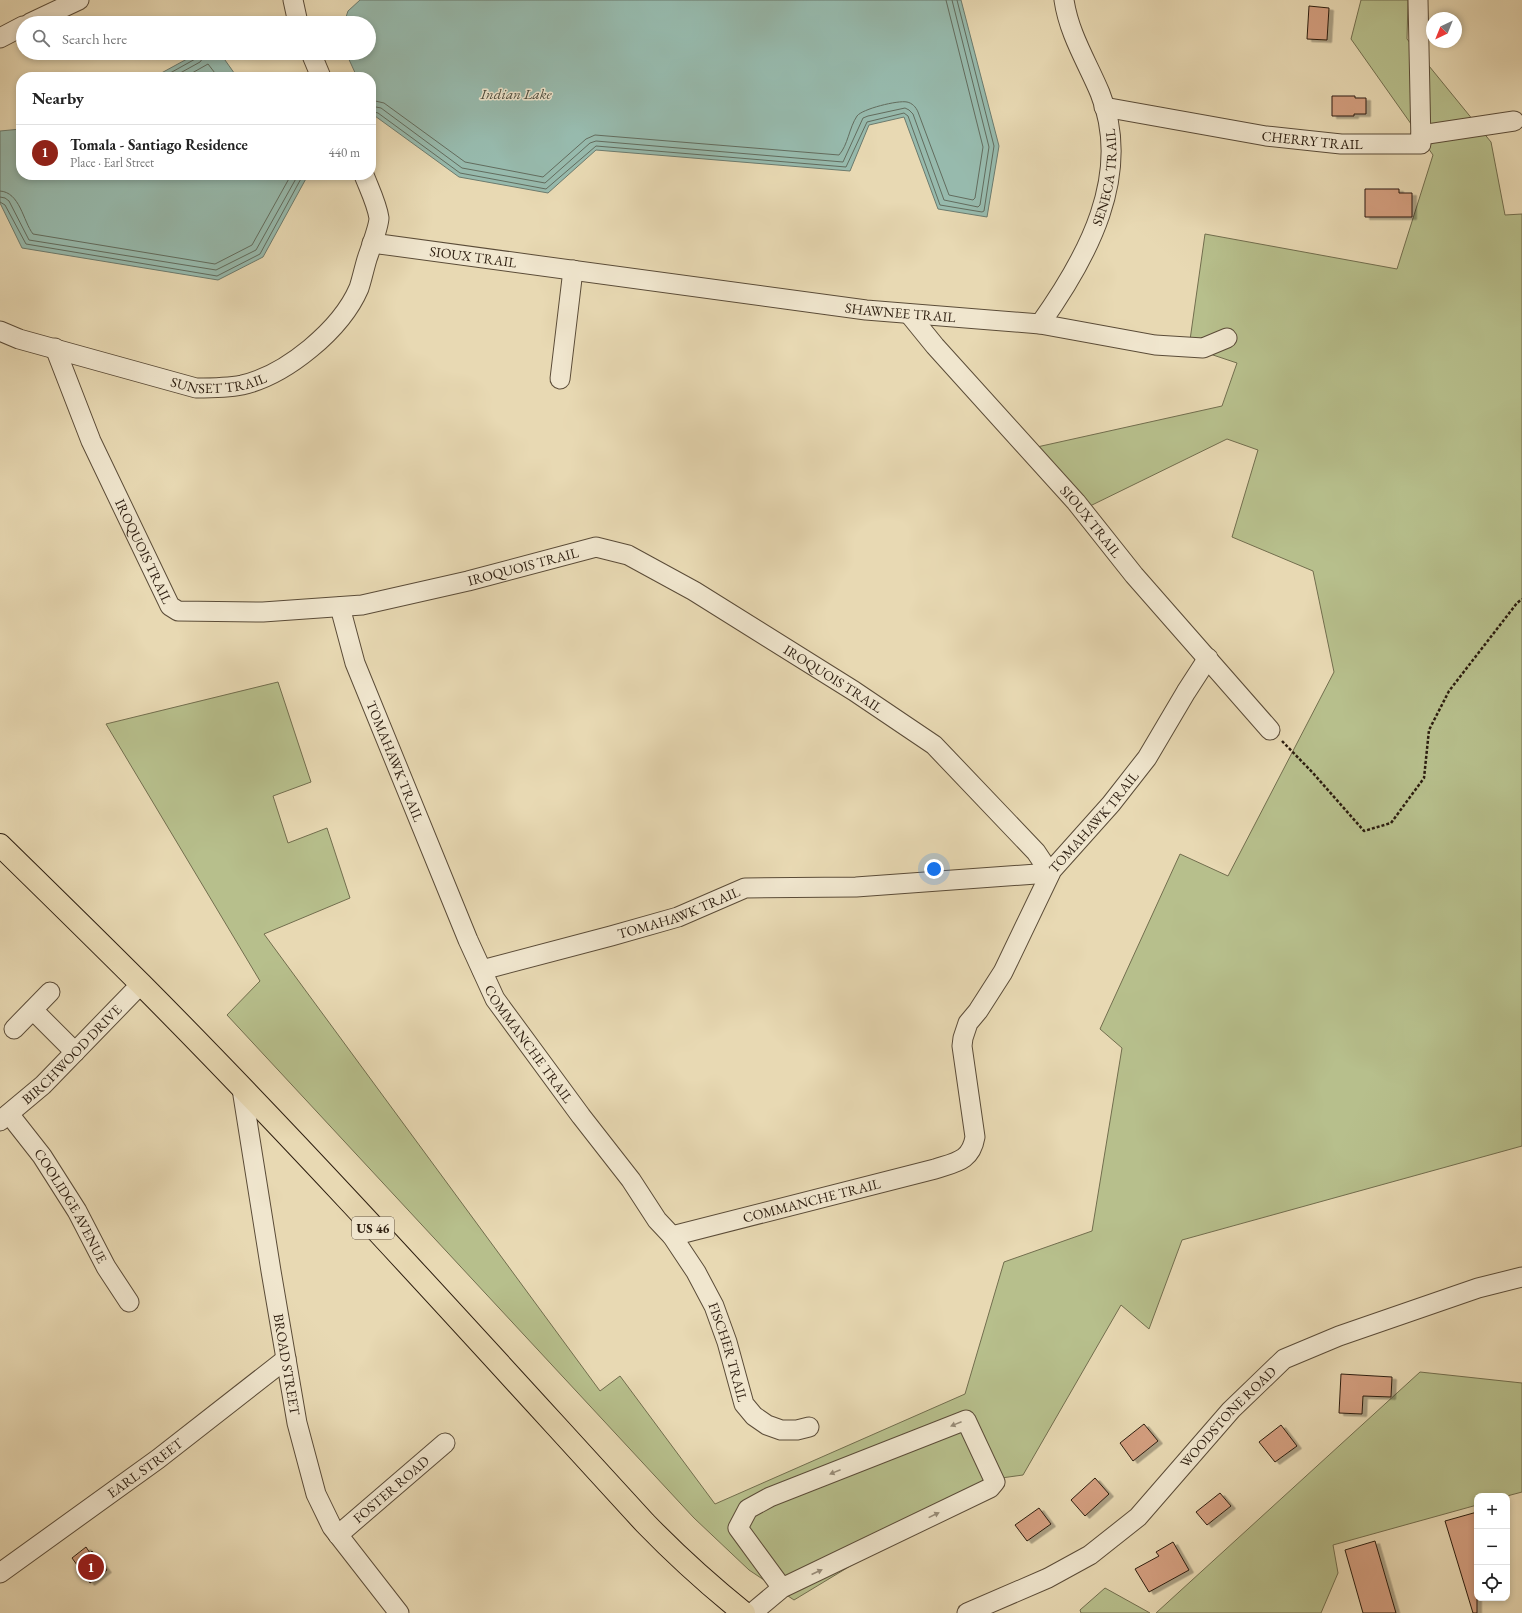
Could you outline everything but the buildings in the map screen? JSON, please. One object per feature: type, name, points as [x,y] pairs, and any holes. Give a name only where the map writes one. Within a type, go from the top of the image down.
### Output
[{"type":"main road","name":"US 46","points":[[0,845],[141,984],[242,1089],[413,1271],[645,1523],[712,1587],[744,1613]]},
{"type":"street","points":[[45,16],[79,0]]},
{"type":"street","points":[[293,0],[296,16]]},
{"type":"street","name":"SENECA TRAIL","points":[[1040,324],[1057,301],[1086,251],[1106,200],[1111,170],[1109,123],[1100,94],[1075,41],[1064,0]]},
{"type":"street","points":[[1418,0],[1420,135],[1514,121]]},
{"type":"street","points":[[0,38],[16,30]]},
{"type":"street","points":[[314,60],[319,72]]},
{"type":"street","name":"CHERRY TRAIL","points":[[1104,107],[1266,136],[1341,144],[1421,144],[1420,135]]},
{"type":"street","name":"SUNSET TRAIL","points":[[0,331],[19,339],[196,388],[219,388],[242,385],[264,377],[285,366],[310,348],[333,327],[348,309],[358,288],[379,219],[372,194],[366,180]]},
{"type":"street","name":"SIOUX TRAIL","points":[[372,243],[573,270]]},
{"type":"street","points":[[560,379],[573,270]]},
{"type":"street","name":"SHAWNEE TRAIL","points":[[573,270],[866,310],[1040,324],[1155,345],[1202,348],[1227,338]]},
{"type":"street","name":"SIOUX TRAIL","points":[[909,314],[935,346],[1076,502],[1134,574],[1270,730]]},
{"type":"street","name":"IROQUOIS TRAIL","points":[[55,348],[91,441],[170,606],[178,611],[263,612],[362,605],[468,581],[596,547],[628,555],[694,591],[854,691],[934,745],[1036,852],[1050,873]]},
{"type":"street","name":"TOMAHAWK TRAIL","points":[[340,607],[355,663],[468,940],[482,970],[611,936],[678,916],[745,888],[856,888],[1050,873],[1111,804],[1147,758],[1208,658]]},
{"type":"street","name":"COMMANCHE TRAIL","points":[[482,970],[495,999],[528,1046],[631,1180],[657,1220],[672,1236],[935,1169],[966,1158],[971,1152],[975,1137],[962,1046],[964,1030],[1003,972],[1050,873]]},
{"type":"street","name":"BIRCHWOOD DRIVE","points":[[4,1117],[43,1085],[141,984]]},
{"type":"street","points":[[14,1029],[50,992]]},
{"type":"street","points":[[32,1010],[74,1052]]},
{"type":"street","name":"BROAD STREET","points":[[242,1089],[297,1423],[316,1494],[332,1527],[390,1610]]},
{"type":"street","name":"COOLIDGE AVENUE","points":[[4,1117],[42,1156],[77,1211],[106,1267],[129,1302]]},
{"type":"street","name":"FISCHER TRAIL","points":[[672,1236],[696,1272],[714,1306],[727,1342],[744,1404],[754,1416],[767,1425],[781,1430],[797,1430],[809,1427]]},
{"type":"street","name":"WOODSTONE ROAD","points":[[967,1613],[1048,1578],[1090,1555],[1138,1517],[1231,1410],[1284,1359],[1339,1336],[1478,1288],[1522,1277]]},
{"type":"street","name":"EARL STREET","points":[[0,1573],[158,1459],[286,1359]]},
{"type":"street","points":[[752,1613],[782,1588],[990,1488],[995,1482],[966,1420],[770,1497],[748,1509],[738,1528],[782,1588]]},
{"type":"street","name":"FOSTER ROAD","points":[[338,1535],[444,1443]]},
{"type":"path","points":[[1270,730],[1313,773],[1364,830],[1391,823],[1424,778],[1429,730],[1449,691],[1522,598]]},
{"type":"green space","points":[[1361,0],[1408,0],[1407,39],[1491,142],[1505,215],[1522,214],[1522,1146],[1182,1240],[1149,1329],[1121,1305],[1023,1475],[994,1479],[794,1600],[749,1570],[694,1518],[227,1015],[260,981],[106,724],[278,682],[311,782],[273,796],[288,843],[327,828],[350,898],[264,934],[600,1391],[620,1376],[715,1504],[965,1394],[1004,1262],[1092,1231],[1122,1048],[1100,1029],[1180,854],[1228,876],[1334,672],[1313,571],[1232,537],[1258,450],[1227,439],[1090,506],[1037,447],[1222,406],[1237,363],[1189,347],[1205,234],[1397,269],[1433,155],[1351,39]]},
{"type":"green space","points":[[1420,1372],[1522,1383],[1522,1492],[1510,1495],[1510,1493],[1474,1493],[1474,1506],[1333,1545],[1338,1573],[1321,1613],[1156,1613]]},
{"type":"green space","points":[[1105,1588],[1150,1613],[1081,1613],[1080,1610]]},
{"type":"water","name":"Indian Lake","points":[[360,0],[961,0],[999,146],[987,217],[938,209],[904,117],[869,125],[850,171],[596,150],[548,193],[459,177],[376,117],[376,72],[355,72],[349,60],[376,60],[376,16],[346,16],[348,11]]},
{"type":"water","points":[[185,60],[225,60],[233,72],[163,72]]},
{"type":"water","points":[[16,129],[16,180],[305,180],[263,257],[218,280],[22,248],[0,203],[0,131]]},
{"type":"place","name":"Tomala - Santiago Residence","points":[[91,1567]]}]
